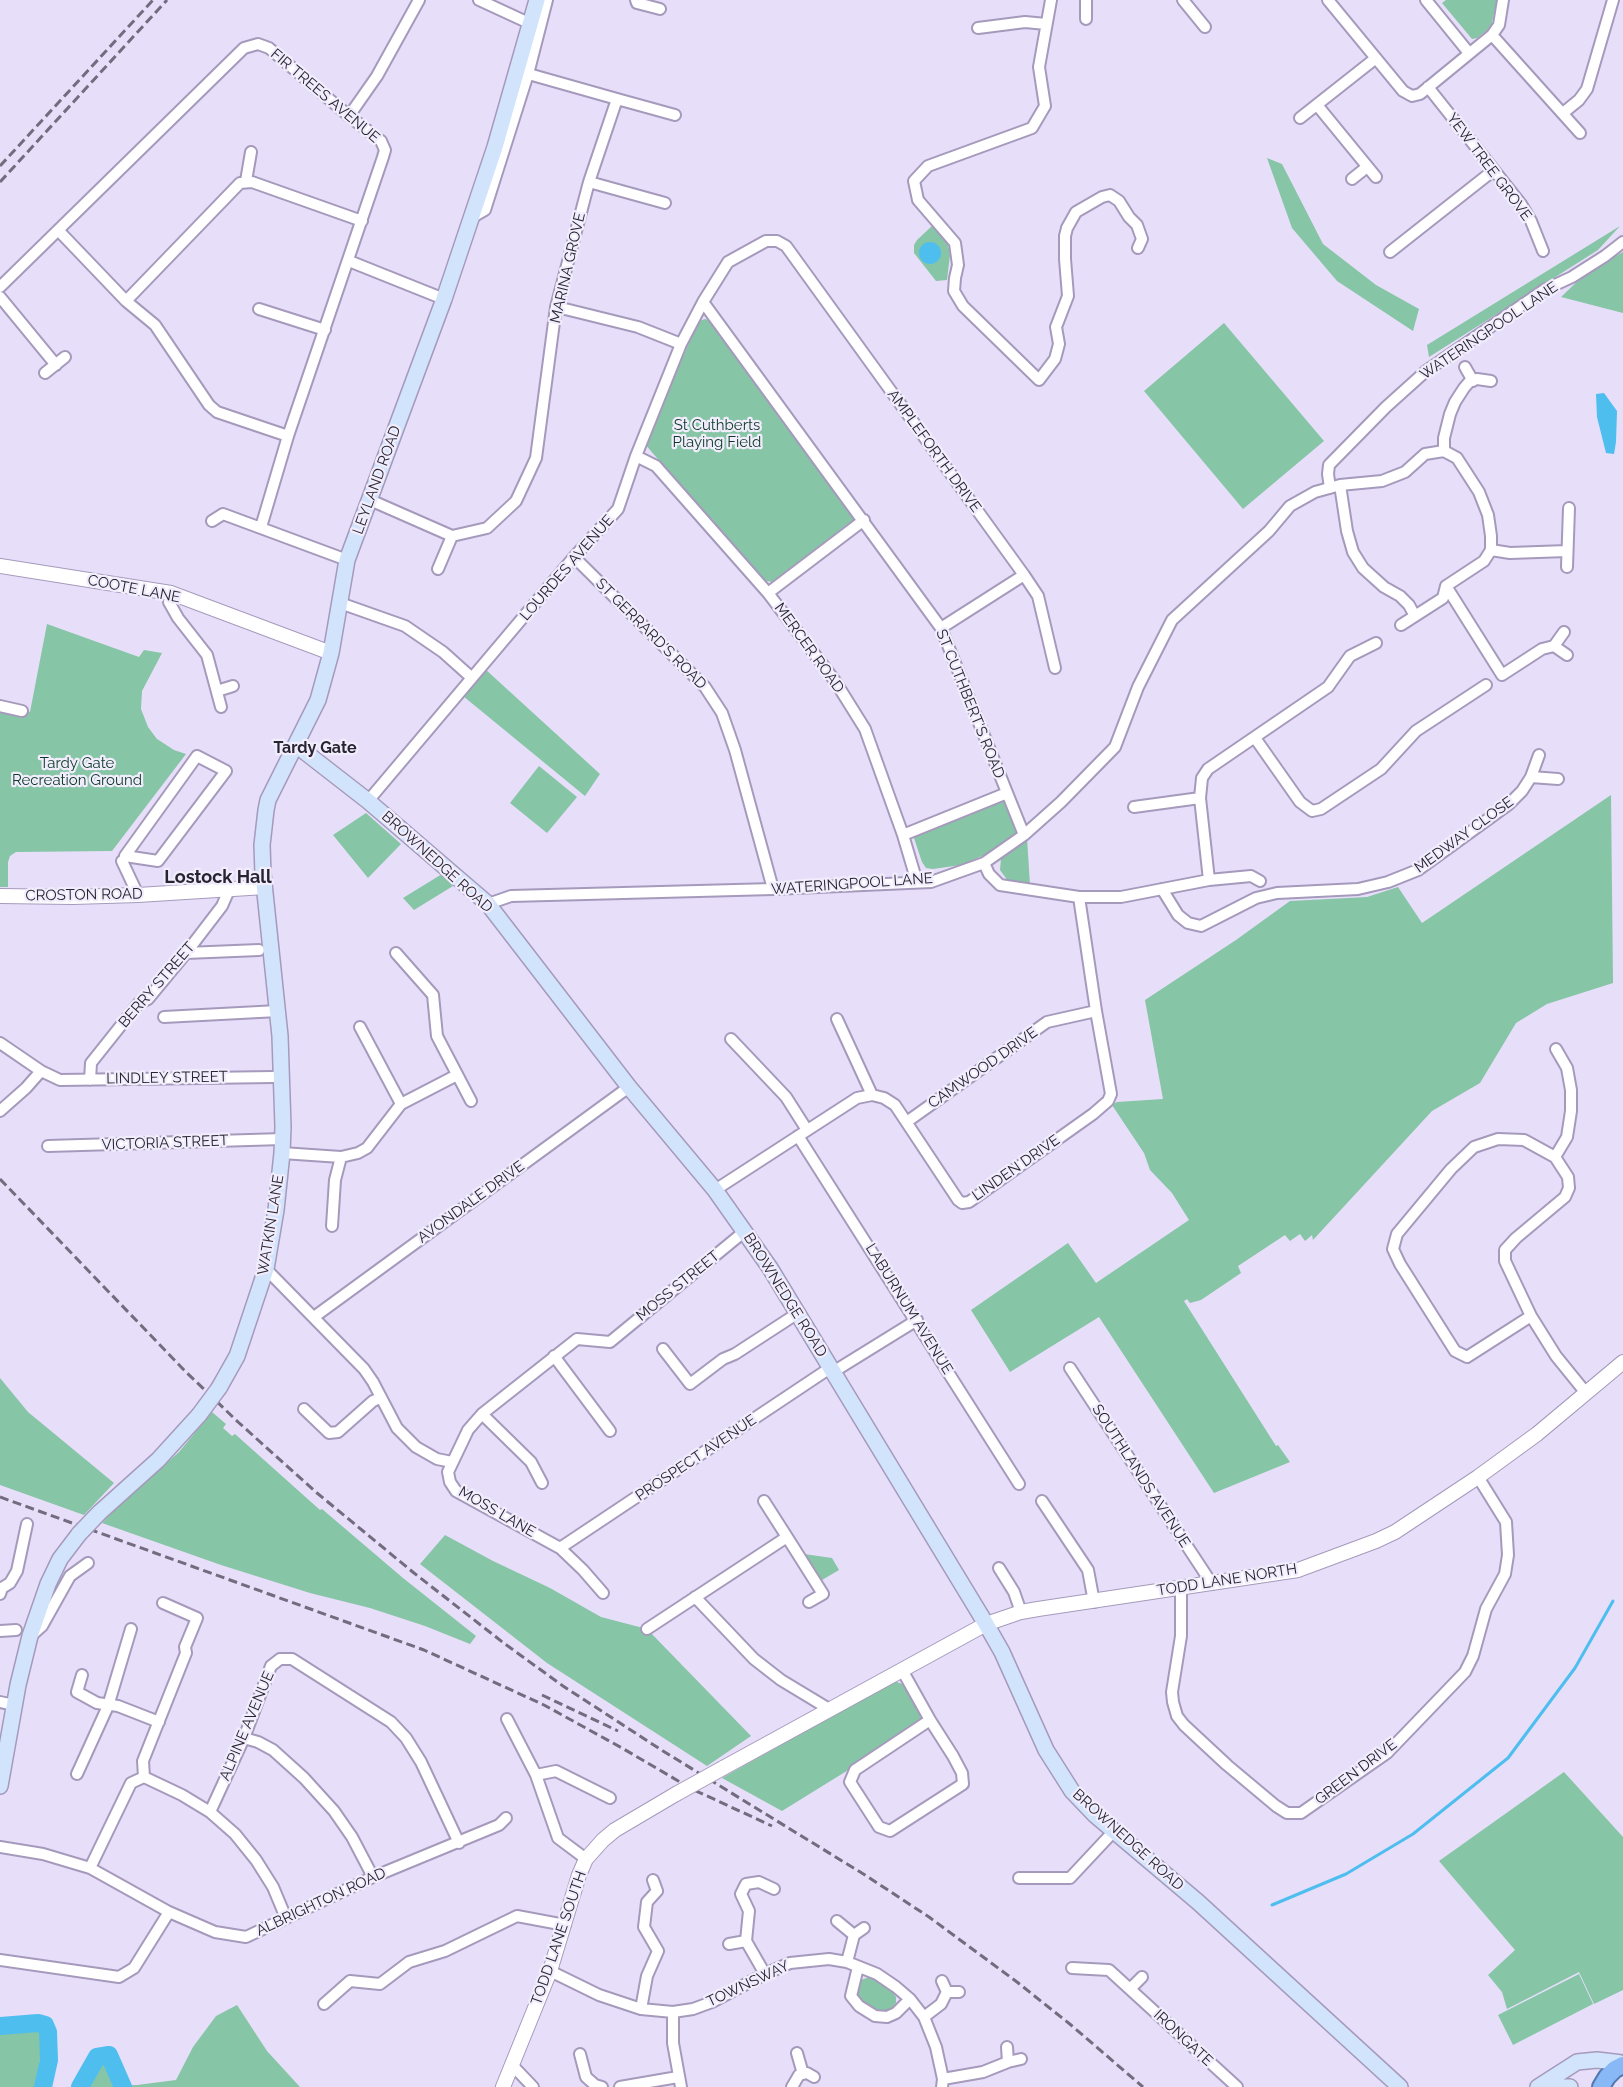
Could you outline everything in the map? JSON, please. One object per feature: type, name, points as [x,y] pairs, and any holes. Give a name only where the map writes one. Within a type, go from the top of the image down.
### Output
[{"type":"highway","points":[[1601,2087],[1607,2077],[1623,2064]]},
{"type":"main road","name":"LEYLAND ROAD","points":[[296,745],[318,700],[331,653],[347,560],[444,299],[523,72],[537,0]]},
{"type":"main road","name":"BROWNEDGE ROAD","points":[[296,745],[368,801],[488,904],[628,1088],[715,1190],[745,1231],[798,1313],[986,1624],[1002,1652],[1041,1740],[1060,1775],[1083,1804],[1198,1902],[1400,2087]]},
{"type":"main road","name":"WATKIN LANE","points":[[0,1786],[7,1703],[23,1633],[60,1559],[99,1513],[158,1460],[199,1415],[219,1388],[237,1356],[266,1269],[276,1210],[282,1146],[278,1011],[264,887],[262,845],[268,800],[296,745]]},
{"type":"main road","points":[[1570,2087],[1538,2087],[1577,2062],[1597,2060],[1623,2064]]},
{"type":"street","points":[[348,116],[377,76],[419,0]]},
{"type":"street","points":[[479,0],[531,24]]},
{"type":"street","name":"LEYLAND ROAD","points":[[523,72],[547,0]]},
{"type":"street","points":[[636,0],[637,3],[660,9]]},
{"type":"street","points":[[1051,0],[1039,67],[1045,106],[1032,128],[928,166],[914,181],[918,200],[955,243],[958,265],[954,291],[963,306],[1039,380],[1055,359],[1059,344],[1056,327],[1068,296],[1064,253],[1065,236],[1076,212],[1110,195],[1119,201],[1137,225],[1142,239],[1138,248]]},
{"type":"street","points":[[1086,0],[1086,19]]},
{"type":"street","points":[[1183,0],[1205,27]]},
{"type":"street","points":[[1328,0],[1402,91],[1408,95],[1420,94],[1492,34],[1499,25],[1503,0]]},
{"type":"street","points":[[1563,113],[1579,100],[1587,89],[1613,0]]},
{"type":"street","points":[[1431,2],[1469,53]]},
{"type":"street","points":[[978,28],[1025,22],[1046,24]]},
{"type":"street","points":[[1492,34],[1580,133]]},
{"type":"street","name":"FIR TREES AVENUE","points":[[0,287],[244,48],[258,44],[269,48],[348,116],[381,141],[385,150],[288,436],[261,527]]},
{"type":"street","points":[[1300,118],[1376,58]]},
{"type":"street","points":[[523,72],[675,115]]},
{"type":"street","name":"YEW TREE GROVE","points":[[1428,87],[1525,212],[1543,251]]},
{"type":"street","name":"MARINA GROVE","points":[[452,536],[487,528],[516,501],[536,458],[556,307],[589,182],[617,99]]},
{"type":"street","points":[[1317,105],[1376,177]]},
{"type":"street","points":[[246,181],[251,152]]},
{"type":"street","points":[[1352,179],[1367,167]]},
{"type":"street","points":[[1390,252],[1494,170]]},
{"type":"street","points":[[126,301],[240,183],[246,181],[362,221]]},
{"type":"street","points":[[589,182],[665,203]]},
{"type":"street","points":[[58,230],[126,301],[155,325],[209,405],[217,412],[288,436]]},
{"type":"street","name":"LOURDES AVENUE","points":[[368,801],[574,556],[618,509],[636,456],[681,344],[728,262],[766,241],[777,241],[786,246]]},
{"type":"street","name":"WATERINGPOOL LANE","points":[[1415,616],[1400,596],[1384,587],[1363,568],[1353,552],[1335,487],[1328,474],[1329,465],[1386,407],[1426,371],[1544,291],[1605,256],[1623,242]]},
{"type":"street","name":"AMPLEFORTH DRIVE","points":[[786,246],[1038,596],[1055,668]]},
{"type":"street","points":[[349,261],[444,299]]},
{"type":"street","points":[[0,297],[56,364]]},
{"type":"street","name":"ST CUTHBERT'S ROAD","points":[[703,302],[941,628],[1024,836]]},
{"type":"street","points":[[259,309],[325,330]]},
{"type":"street","points":[[565,309],[638,327],[681,344]]},
{"type":"street","points":[[45,373],[65,357]]},
{"type":"street","points":[[1466,367],[1473,381]]},
{"type":"street","points":[[1401,625],[1443,598],[1446,586],[1484,561],[1491,550],[1488,515],[1479,492],[1457,458],[1444,451],[1444,438],[1455,402],[1464,388],[1477,379],[1491,381]]},
{"type":"street","name":"WATERINGPOOL LANE","points":[[488,904],[511,896],[931,882],[984,863],[1024,836],[1115,747],[1138,687],[1172,620],[1269,531],[1290,506],[1315,492],[1382,481],[1405,472],[1425,454],[1444,451]]},
{"type":"street","name":"MERCER ROAD","points":[[636,456],[656,466],[768,593],[835,681],[865,729],[903,835],[917,882]]},
{"type":"street","points":[[370,500],[452,536],[438,569]]},
{"type":"street","points":[[1567,567],[1569,508]]},
{"type":"street","points":[[212,521],[223,514],[347,560]]},
{"type":"street","points":[[768,593],[864,520]]},
{"type":"street","points":[[1491,550],[1510,553],[1567,551]]},
{"type":"street","name":"ST GERRARD'S ROAD","points":[[574,556],[705,687],[722,713],[735,750],[773,889]]},
{"type":"street","name":"COOTE LANE","points":[[0,566],[171,593],[331,653]]},
{"type":"street","points":[[941,628],[1024,575]]},
{"type":"street","points":[[1446,586],[1502,675],[1542,649],[1554,646],[1564,632]]},
{"type":"street","points":[[171,593],[169,602],[178,618],[207,655],[221,707]]},
{"type":"street","points":[[340,603],[405,626],[443,652],[472,678]]},
{"type":"street","points":[[1209,880],[1200,798],[1202,778],[1208,769],[1329,687],[1350,656],[1376,643]]},
{"type":"street","points":[[1554,646],[1568,655]]},
{"type":"street","points":[[217,691],[233,686]]},
{"type":"street","points":[[1255,738],[1300,802],[1312,811],[1321,809],[1381,769],[1416,731],[1486,686]]},
{"type":"street","points":[[0,706],[22,711]]},
{"type":"street","name":"MEDWAY CLOSE","points":[[1162,889],[1178,915],[1188,923],[1201,926],[1256,898],[1277,892],[1358,889],[1388,882],[1418,870],[1488,820],[1522,792],[1531,777],[1539,755]]},
{"type":"street","points":[[197,756],[226,771],[158,861],[125,855],[197,756]]},
{"type":"street","points":[[1531,777],[1558,779]]},
{"type":"street","points":[[903,835],[1006,793]]},
{"type":"street","points":[[1134,807],[1200,798]]},
{"type":"street","points":[[122,861],[138,895]]},
{"type":"street","points":[[984,863],[989,874],[1000,885],[1079,897],[1121,897],[1209,880],[1251,876],[1260,880]]},
{"type":"street","name":"CROSTON ROAD","points":[[0,896],[138,895],[264,887]]},
{"type":"street","name":"BERRY STREET","points":[[90,1080],[91,1063],[138,1005],[148,999],[186,953],[222,906],[230,890]]},
{"type":"street","name":"LINDEN DRIVE","points":[[872,1095],[884,1098],[895,1105],[908,1121],[957,1200],[962,1203],[969,1202],[1108,1101],[1111,1094],[1079,897]]},
{"type":"street","points":[[186,953],[259,950]]},
{"type":"street","points":[[396,953],[433,995],[437,1036],[471,1101]]},
{"type":"street","points":[[164,1017],[278,1011]]},
{"type":"street","name":"CAMWOOD DRIVE","points":[[908,1121],[1047,1022],[1096,1011]]},
{"type":"street","points":[[715,1190],[857,1098],[872,1095],[837,1019]]},
{"type":"street","points":[[360,1027],[401,1104]]},
{"type":"street","name":"LABURNUM AVENUE","points":[[731,1039],[786,1096],[802,1133],[1019,1484]]},
{"type":"street","points":[[0,1043],[41,1071],[0,1111]]},
{"type":"street","points":[[1555,1157],[1567,1137],[1571,1111],[1571,1090],[1567,1068],[1556,1049]]},
{"type":"street","name":"LINDLEY STREET","points":[[41,1071],[60,1080],[274,1077]]},
{"type":"street","points":[[332,1226],[335,1180],[341,1157],[367,1148],[401,1104],[457,1075]]},
{"type":"street","name":"AVONDALE DRIVE","points":[[314,1317],[628,1088]]},
{"type":"street","points":[[1531,1316],[1467,1357],[1455,1351],[1400,1264],[1393,1249],[1396,1234],[1451,1169],[1474,1147],[1498,1139],[1524,1140],[1555,1157],[1568,1178],[1569,1188],[1565,1197],[1516,1238],[1505,1250],[1505,1261],[1531,1316],[1556,1356],[1586,1393]]},
{"type":"street","name":"VICTORIA STREET","points":[[48,1146],[282,1146],[341,1157]]},
{"type":"street","name":"MOSS STREET","points":[[554,1356],[578,1339],[610,1342],[745,1231]]},
{"type":"street","points":[[266,1269],[364,1369],[397,1428],[416,1447],[437,1459],[452,1462],[468,1431],[482,1414],[554,1356],[610,1431]]},
{"type":"street","points":[[663,1349],[690,1384],[723,1359],[735,1354],[798,1313]]},
{"type":"street","name":"PROSPECT AVENUE","points":[[560,1548],[832,1370],[916,1320]]},
{"type":"street","name":"TODD LANE NORTH","points":[[986,1624],[1021,1612],[1298,1570],[1376,1541],[1395,1532],[1478,1477],[1537,1434],[1623,1362]]},
{"type":"street","name":"SOUTHLANDS AVENUE","points":[[1070,1368],[1212,1584]]},
{"type":"street","points":[[304,1409],[328,1433],[338,1432],[373,1401],[380,1398]]},
{"type":"street","points":[[482,1414],[531,1462],[542,1483]]},
{"type":"street","name":"MOSS LANE","points":[[452,1462],[448,1472],[450,1482],[456,1491],[560,1548],[603,1593]]},
{"type":"street","name":"GREEN DRIVE","points":[[1181,1588],[1181,1636],[1172,1692],[1177,1716],[1218,1757],[1276,1806],[1287,1814],[1301,1813],[1387,1753],[1465,1672],[1473,1656],[1486,1609],[1505,1574],[1508,1555],[1506,1522],[1478,1477]]},
{"type":"street","points":[[764,1501],[823,1594],[809,1602]]},
{"type":"street","points":[[1042,1501],[1088,1570],[1094,1602]]},
{"type":"street","points":[[0,1594],[2,1588],[10,1583],[17,1571],[27,1524]]},
{"type":"street","points":[[647,1629],[787,1537]]},
{"type":"street","name":"WATKIN LANE","points":[[23,1633],[42,1626],[70,1576],[88,1563]]},
{"type":"street","points":[[999,1568],[1014,1592],[1021,1612]]},
{"type":"street","points":[[695,1597],[763,1665],[781,1680],[829,1709],[986,1624]]},
{"type":"street","points":[[144,1777],[143,1761],[186,1653],[185,1647],[202,1620],[163,1603]]},
{"type":"street","points":[[77,1774],[108,1706],[131,1629]]},
{"type":"street","points":[[0,1631],[23,1633]]},
{"type":"street","name":"ALPINE AVENUE","points":[[210,1812],[244,1738],[271,1666],[280,1659],[292,1659],[392,1722],[406,1738],[421,1762],[459,1843]]},
{"type":"street","points":[[902,1670],[962,1773],[963,1784],[890,1831],[879,1827],[850,1782],[855,1770],[930,1720]]},
{"type":"street","points":[[82,1675],[77,1692],[97,1703],[118,1706],[159,1722]]},
{"type":"street","name":"TODD LANE SOUTH","points":[[503,2087],[549,1971],[586,1859],[615,1830],[829,1709]]},
{"type":"street","points":[[507,1719],[536,1775],[558,1838],[586,1859]]},
{"type":"street","points":[[244,1738],[273,1750],[304,1778],[334,1811],[352,1837],[373,1877]]},
{"type":"street","points":[[536,1775],[556,1771],[610,1798]]},
{"type":"street","points":[[144,1777],[182,1795],[210,1812],[235,1834],[256,1860],[273,1887],[286,1918]]},
{"type":"street","points":[[90,1868],[131,1783],[144,1777]]},
{"type":"street","name":"ALBRIGHTON ROAD","points":[[0,1847],[43,1854],[90,1868],[169,1912],[215,1932],[246,1937],[373,1877],[499,1825],[506,1818]]},
{"type":"street","points":[[1019,1878],[1070,1878],[1114,1831]]},
{"type":"street","points":[[765,1974],[746,1941],[749,1911],[741,1894],[744,1879],[759,1882],[774,1889]]},
{"type":"street","points":[[641,2009],[647,1976],[658,1951],[644,1927],[647,1902],[657,1891],[653,1880]]},
{"type":"street","points":[[0,1960],[119,1977],[134,1968],[169,1912]]},
{"type":"street","points":[[324,2004],[350,1981],[380,1984],[409,1962],[445,1951],[517,1916],[565,1925]]},
{"type":"street","points":[[837,1922],[854,1935]]},
{"type":"street","points":[[847,1962],[854,1935],[864,1928]]},
{"type":"street","points":[[729,1944],[746,1941]]},
{"type":"street","name":"TOWNSWAY","points":[[549,1971],[599,1995],[641,2009],[673,2012],[693,2009],[712,2002],[790,1963],[829,1959],[847,1962],[877,1974],[910,1999],[924,2017],[936,2047],[942,2083]]},
{"type":"street","points":[[858,1967],[851,1996],[858,2006],[875,2016],[887,2018],[896,2013],[910,1999]]},
{"type":"street","name":"IRONGATE","points":[[1072,1968],[1109,1970],[1237,2087]]},
{"type":"street","points":[[1130,1989],[1142,1977]]},
{"type":"street","points":[[924,2017],[953,1992],[942,1981]]},
{"type":"street","points":[[620,2087],[680,2082],[673,2043],[673,2012]]},
{"type":"street","points":[[1007,2048],[1008,2062]]},
{"type":"street","points":[[792,2087],[799,2074],[808,2075],[797,2053]]},
{"type":"street","points":[[580,2054],[585,2077],[595,2085],[602,2087]]},
{"type":"street","points":[[942,2083],[1022,2059]]},
{"type":"street","points":[[512,2066],[533,2087]]},
{"type":"green space","points":[[1446,0],[1497,0],[1491,27],[1477,38],[1472,39],[1442,3]]},
{"type":"green space","points":[[1267,158],[1282,164],[1323,244],[1376,285],[1419,309],[1413,331],[1337,281],[1292,228]]},
{"type":"green space","points":[[933,225],[948,244],[950,255],[947,280],[936,281],[914,253],[917,240]]},
{"type":"green space","points":[[1620,226],[1598,250],[1429,357],[1427,345]]},
{"type":"green space","points":[[1623,252],[1623,313],[1561,297],[1587,272]]},
{"type":"green space","name":"St Cuthberts Playing Field","points":[[705,319],[711,321],[854,517],[772,582],[762,580],[644,443],[699,321]]},
{"type":"green space","points":[[1224,323],[1324,441],[1243,509],[1144,391]]},
{"type":"green space","name":"Tardy Gate Recreation Ground","points":[[47,624],[139,657],[144,650],[162,653],[142,691],[141,709],[148,727],[157,739],[174,750],[186,754],[112,851],[16,852],[10,856],[8,862],[8,887],[0,887],[0,706],[30,712]]},
{"type":"green space","points":[[485,669],[600,774],[585,796],[463,696]]},
{"type":"green space","points":[[539,766],[577,797],[547,833],[510,803]]},
{"type":"green space","points":[[1611,795],[1613,983],[1547,1004],[1516,1023],[1480,1083],[1432,1111],[1313,1240],[1312,1235],[1305,1241],[1300,1234],[1290,1241],[1285,1235],[1238,1266],[1241,1273],[1201,1300],[1190,1303],[1187,1299],[1184,1301],[1276,1446],[1278,1445],[1290,1462],[1214,1493],[1099,1317],[1010,1372],[971,1310],[1068,1243],[1096,1283],[1189,1220],[1172,1193],[1150,1170],[1144,1153],[1112,1105],[1117,1102],[1163,1099],[1145,1000],[1290,901],[1367,897],[1398,887],[1422,923]]},
{"type":"green space","points":[[1004,800],[1018,834],[989,853],[961,865],[926,868],[913,835]]},
{"type":"green space","points":[[366,813],[401,844],[368,878],[333,835]]},
{"type":"green space","points":[[1027,838],[1030,885],[1008,881],[1000,870],[1001,858]]},
{"type":"green space","points":[[442,874],[453,886],[414,910],[403,898]]},
{"type":"green space","points":[[0,1378],[28,1412],[114,1483],[84,1515],[0,1485]]},
{"type":"green space","points":[[212,1412],[226,1424],[223,1428],[232,1436],[235,1434],[320,1510],[322,1509],[476,1636],[470,1644],[425,1626],[221,1565],[102,1523],[122,1502],[179,1452]]},
{"type":"green space","points":[[445,1535],[550,1588],[601,1617],[647,1629],[751,1736],[707,1766],[547,1663],[420,1564]]},
{"type":"green space","points":[[804,1554],[832,1558],[839,1570],[822,1580]]},
{"type":"green space","points":[[894,1681],[905,1685],[922,1715],[919,1722],[782,1811],[722,1778]]},
{"type":"green space","points":[[1564,1772],[1623,1837],[1623,1990],[1594,2004],[1579,1972],[1507,2009],[1502,1992],[1488,1975],[1515,1950],[1439,1861]]},
{"type":"green space","points":[[1579,1974],[1593,2004],[1513,2045],[1498,2015]]},
{"type":"green space","points":[[869,1977],[891,1990],[896,1997],[896,2003],[888,2012],[877,2012],[866,2007],[857,1996],[861,1980]]},
{"type":"green space","points":[[237,2005],[267,2051],[300,2087],[86,2087],[102,2061],[108,2061],[119,2085],[176,2080],[193,2047],[216,2016]]},
{"type":"green space","points":[[40,2028],[44,2038],[35,2087],[0,2087],[0,2032]]},
{"type":"water","points":[[930,242],[938,245],[941,253],[938,261],[930,264],[922,261],[919,253],[922,245]]},
{"type":"water","points":[[1604,393],[1617,411],[1614,454],[1606,453],[1597,417],[1596,394]]},
{"type":"waterway","points":[[1272,1905],[1346,1874],[1413,1834],[1508,1758],[1575,1668],[1613,1601]]},
{"type":"waterway","points":[[0,2026],[38,2023],[45,2025],[48,2032],[49,2060],[43,2087]]},
{"type":"waterway","points":[[80,2087],[97,2057],[109,2055],[123,2087]]},
{"type":"railway","points":[[0,166],[153,0]]},
{"type":"railway","points":[[0,182],[167,0]]},
{"type":"railway","points":[[0,1179],[185,1371],[238,1422],[317,1493],[414,1573],[563,1686],[929,1917],[1017,1982],[1143,2087]]},
{"type":"railway","points":[[0,1497],[424,1650],[544,1705],[692,1789],[772,1826]]},
{"type":"railway","points":[[542,1695],[618,1731]]},
{"type":"district","name":"Tardy Gate","points":[[315,748]]},
{"type":"district","name":"Lostock Hall","points":[[218,878]]}]
